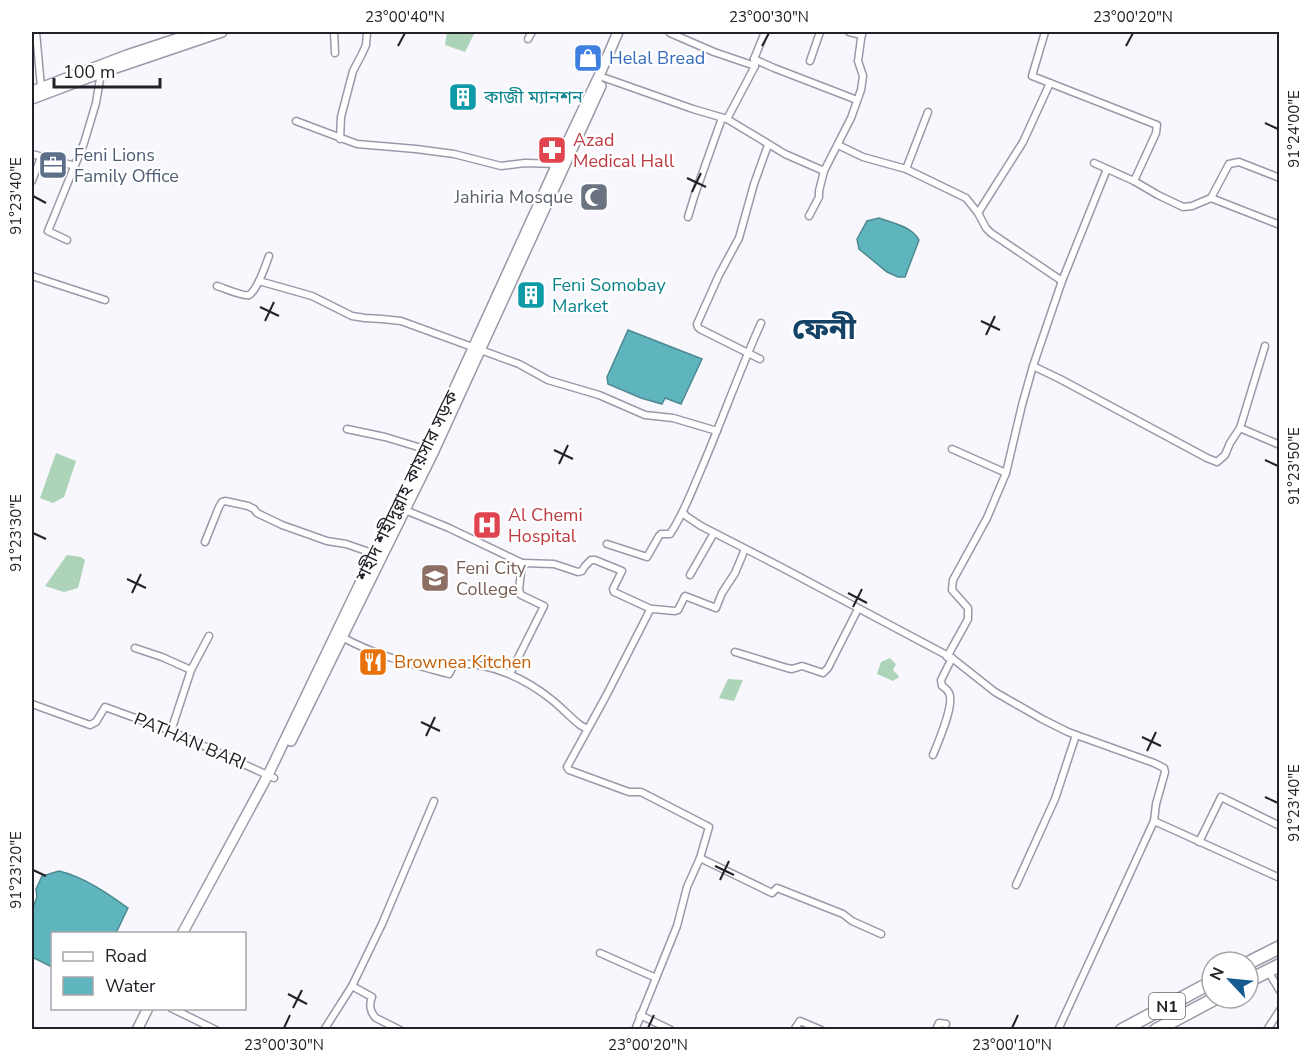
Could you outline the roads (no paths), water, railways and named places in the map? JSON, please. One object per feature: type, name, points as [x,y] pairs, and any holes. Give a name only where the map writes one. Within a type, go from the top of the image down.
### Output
[{"type":"highway","points":[[1260,957],[1280,947]]},
{"type":"highway","points":[[1260,975],[1274,968]]},
{"type":"highway","name":"N1","points":[[1122,1029],[1200,988]]},
{"type":"highway","name":"N1","points":[[1156,1029],[1200,1006]]},
{"type":"main road","points":[[32,99],[101,73],[197,32]]},
{"type":"main road","points":[[36,89],[127,55],[180,39],[222,32]]},
{"type":"main road","name":"শহীদ শহীদুল্লাহ কায়সার সড়ক","points":[[183,932],[271,777],[378,555],[405,510],[618,32]]},
{"type":"main road","name":"শহীদ শহীদুল্লাহ কায়সার সড়ক","points":[[561,164],[605,78],[624,32]]},
{"type":"main road","name":"শহীদ শহীদুল্লাহ কায়সার সড়ক","points":[[190,932],[342,637],[398,508],[431,450]]},
{"type":"main road","points":[[130,1029],[140,1010]]},
{"type":"main road","points":[[137,1029],[147,1010]]},
{"type":"street","points":[[36,32],[36,89]]},
{"type":"street","points":[[334,32],[335,52]]},
{"type":"street","points":[[340,139],[341,117],[353,71],[366,45],[367,32]]},
{"type":"street","points":[[528,39],[531,32]]},
{"type":"street","points":[[688,218],[725,118],[755,62],[765,32]]},
{"type":"street","points":[[810,61],[820,32]]},
{"type":"street","points":[[809,216],[819,197],[824,171],[851,118],[861,90],[863,76],[858,61],[862,33],[849,32]]},
{"type":"street","points":[[1045,32],[1032,76],[1157,125],[1156,133],[1134,181]]},
{"type":"street","points":[[670,33],[714,52],[774,68],[857,100]]},
{"type":"street","points":[[67,240],[48,231],[84,143],[96,103],[101,73]]},
{"type":"street","points":[[605,78],[682,106],[725,118],[768,145],[824,171]]},
{"type":"street","points":[[978,213],[1023,142],[1050,83]]},
{"type":"street","points":[[906,169],[928,112]]},
{"type":"street","points":[[296,121],[357,144],[454,154],[501,166],[525,163],[561,164]]},
{"type":"street","points":[[760,359],[700,330],[698,324],[719,275],[739,238],[768,145]]},
{"type":"street","points":[[838,145],[863,157],[906,169],[966,198],[986,228],[1062,281]]},
{"type":"street","points":[[32,154],[75,166]]},
{"type":"street","points":[[32,181],[41,157]]},
{"type":"street","points":[[1094,163],[1184,207],[1210,198],[1229,164],[1239,162],[1280,178]]},
{"type":"street","points":[[933,755],[948,714],[950,699],[941,680],[968,619],[968,608],[952,590],[953,579],[987,518],[1006,473],[1033,366],[1062,281],[1107,169]]},
{"type":"street","points":[[1210,198],[1280,225]]},
{"type":"street","points":[[217,286],[243,295],[252,293],[269,256]]},
{"type":"street","points":[[32,276],[105,300]]},
{"type":"street","points":[[259,281],[312,296],[352,315],[401,321],[519,364],[548,380],[599,395],[645,416],[673,418],[717,431]]},
{"type":"street","points":[[607,544],[647,557],[661,534],[670,534],[683,512],[761,323]]},
{"type":"street","points":[[1033,366],[1217,462],[1225,455],[1240,428],[1264,346]]},
{"type":"street","points":[[1240,428],[1280,445]]},
{"type":"street","points":[[347,429],[431,450]]},
{"type":"street","points":[[952,449],[1006,473]]},
{"type":"street","points":[[205,542],[219,507],[225,501],[248,506],[282,525],[327,541],[346,544],[378,555]]},
{"type":"street","points":[[405,510],[522,563],[554,564],[578,572],[582,571],[591,560],[595,560],[622,571],[613,589],[614,592],[651,609],[675,611],[680,608],[685,596],[716,609],[745,549]]},
{"type":"street","points":[[683,512],[714,533],[949,658],[995,692],[1042,719],[1076,735],[1164,768],[1154,822],[1058,1029]]},
{"type":"street","points":[[690,575],[714,533]]},
{"type":"street","points":[[510,674],[544,606],[521,595],[519,590],[522,563]]},
{"type":"street","points":[[635,1029],[677,926],[687,887],[700,858],[709,827],[641,792],[629,792],[567,767],[651,609]]},
{"type":"street","points":[[735,652],[787,668],[802,666],[823,673],[828,668],[858,609]]},
{"type":"street","points":[[171,731],[191,670],[209,636]]},
{"type":"street","points":[[342,637],[361,648],[449,674],[454,663],[464,663],[510,674],[539,690],[574,721],[587,729]]},
{"type":"street","points":[[135,648],[191,670]]},
{"type":"street","name":"PATHAN BARI","points":[[32,705],[90,725],[96,722],[105,707],[171,731],[271,777]]},
{"type":"street","points":[[1016,885],[1055,799],[1076,735]]},
{"type":"street","points":[[1198,842],[1221,797],[1280,826]]},
{"type":"street","points":[[324,1029],[352,986],[389,909],[434,801]]},
{"type":"street","points":[[1154,822],[1280,878]]},
{"type":"street","points":[[700,858],[772,893],[777,888],[843,914],[852,921],[880,934]]},
{"type":"street","points":[[600,953],[656,978]]},
{"type":"street","points":[[1274,968],[1280,991]]},
{"type":"street","points":[[352,986],[372,997],[369,1005],[376,1018],[400,1029]]},
{"type":"street","points":[[175,1010],[216,1029]]},
{"type":"street","points":[[1268,1029],[1280,1010]]},
{"type":"street","points":[[640,1015],[671,1029]]},
{"type":"street","points":[[794,1029],[800,1021],[820,1029]]},
{"type":"street","points":[[936,1029],[939,1023],[946,1024]]},
{"type":"water","points":[[879,218],[907,228],[919,240],[905,277],[898,277],[887,272],[859,249],[857,239],[867,221]]},
{"type":"water","points":[[628,330],[702,359],[681,404],[665,398],[662,404],[608,384],[607,377]]},
{"type":"water","points":[[59,871],[68,874],[104,891],[128,908],[116,932],[51,932],[51,966],[32,957],[32,910],[37,897],[36,889],[42,876]]},
{"type":"place","name":"Helal Bread","points":[[588,58]]},
{"type":"place","name":"কাজী ম্যানশন","points":[[463,97]]},
{"type":"place","name":"Azad Medical Hall","points":[[552,150]]},
{"type":"place","name":"Feni Lions Family Office","points":[[53,165]]},
{"type":"place","name":"Jahiria Mosque","points":[[594,197]]},
{"type":"place","name":"Feni Somobay Market","points":[[531,295]]},
{"type":"place","name":"Al Chemi Hospital","points":[[487,525]]},
{"type":"place","name":"Feni City College","points":[[435,578]]},
{"type":"place","name":"Brownea Kitchen","points":[[373,662]]},
{"type":"district","name":"ফেনী","points":[[824,329]]}]
